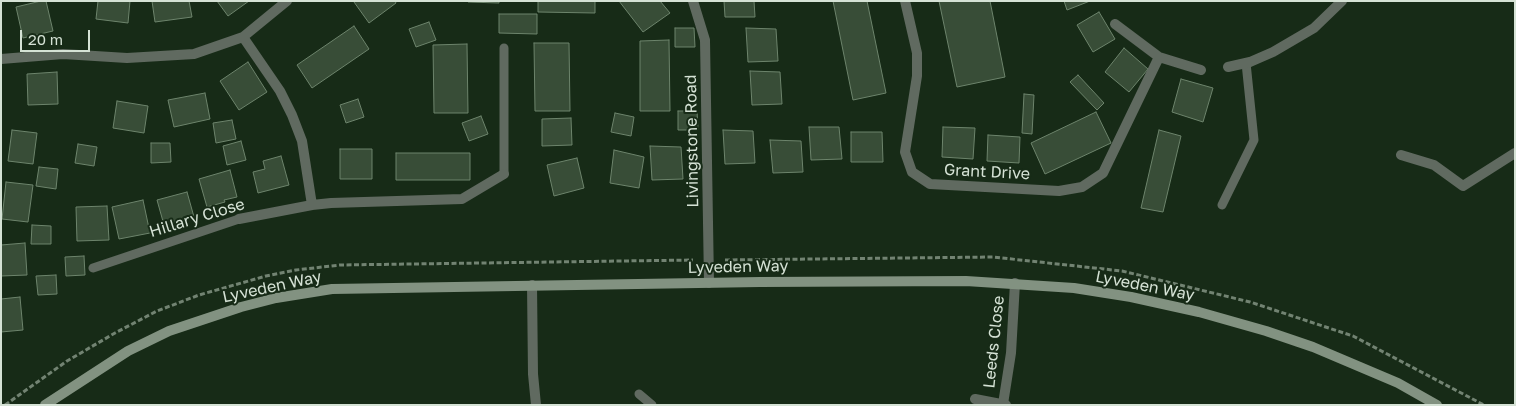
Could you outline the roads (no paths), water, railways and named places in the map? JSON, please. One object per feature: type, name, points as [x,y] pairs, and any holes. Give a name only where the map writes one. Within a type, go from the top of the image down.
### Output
[{"type":"street","points":[[1,59],[63,54],[127,58],[194,54],[243,37],[288,1]]},
{"type":"street","name":"Livingstone Road","points":[[693,1],[705,40],[709,283]]},
{"type":"street","name":"Grant Drive","points":[[905,1],[917,53],[917,76],[905,152],[912,172],[930,184],[1059,191],[1082,187],[1103,173],[1159,57]]},
{"type":"street","points":[[1228,68],[1273,52],[1314,28],[1342,1]]},
{"type":"street","points":[[1115,24],[1159,57],[1201,70]]},
{"type":"street","points":[[243,37],[280,92],[292,115],[302,141],[312,205]]},
{"type":"street","points":[[1401,155],[1434,165],[1463,186],[1515,154]]},
{"type":"street","name":"Hillary Close","points":[[240,219],[331,203],[462,199],[504,174]]},
{"type":"street","name":"Lyveden Way","points":[[45,405],[128,351],[169,331],[211,316],[276,298],[332,289],[966,280],[1074,288],[1131,297],[1199,312],[1313,347],[1398,383],[1437,405]]},
{"type":"street","name":"Leeds Close","points":[[972,402],[1005,404],[1011,353],[1015,283]]},
{"type":"street","points":[[532,285],[533,374],[536,405]]},
{"type":"lane","points":[[504,48],[504,174]]},
{"type":"lane","points":[[1222,205],[1254,140],[1246,63]]},
{"type":"lane","name":"Hillary Close","points":[[93,268],[240,219]]},
{"type":"lane","points":[[639,394],[652,405]]}]
